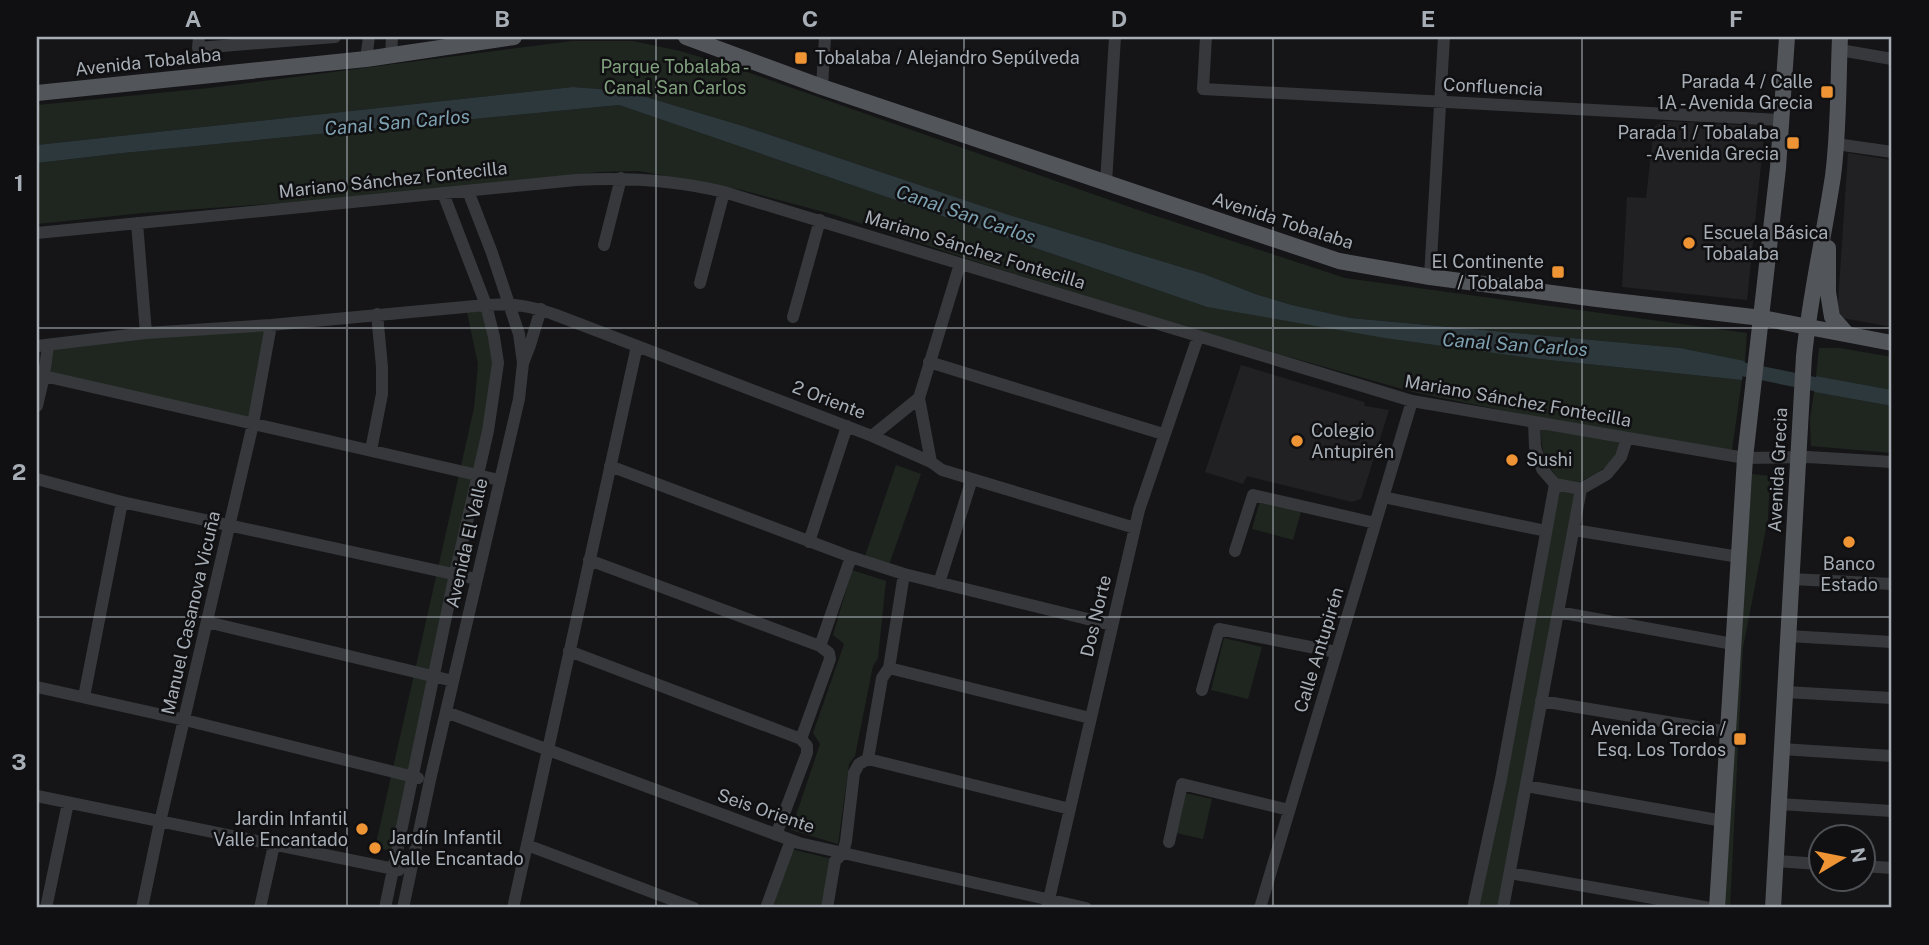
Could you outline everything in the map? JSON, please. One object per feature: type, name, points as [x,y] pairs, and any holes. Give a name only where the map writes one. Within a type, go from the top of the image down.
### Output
[{"type":"main road","name":"Avenida Tobalaba","points":[[37,93],[366,60],[514,37]]},
{"type":"main road","name":"Avenida Tobalaba","points":[[686,37],[822,87],[1339,261],[1430,277],[1762,318],[1892,343]]},
{"type":"main road","name":"Avenida Grecia","points":[[1717,908],[1745,458],[1762,318],[1787,37]]},
{"type":"main road","name":"Avenida Grecia","points":[[1773,908],[1799,418],[1807,327],[1833,176],[1840,43]]},
{"type":"main road","points":[[1833,176],[1828,292],[1832,317],[1847,334]]},
{"type":"street","name":"Avenida Tobalaba","points":[[199,42],[334,37]]},
{"type":"street","points":[[366,60],[369,37]]},
{"type":"street","points":[[391,56],[392,37]]},
{"type":"street","points":[[822,87],[825,37]]},
{"type":"street","points":[[1106,183],[1115,37]]},
{"type":"street","name":"Confluencia","points":[[1206,37],[1203,89],[1781,120]]},
{"type":"street","points":[[1430,277],[1444,37]]},
{"type":"street","points":[[1840,43],[1892,59]]},
{"type":"street","points":[[1836,144],[1892,152]]},
{"type":"street","points":[[604,245],[621,178]]},
{"type":"street","name":"Mariano Sánchez Fontecilla","points":[[37,233],[576,180],[621,178],[674,183],[724,192],[820,220],[1412,401],[1745,458],[1798,457],[1892,462]]},
{"type":"street","name":"Avenida El Valle","points":[[403,908],[430,780],[519,399],[523,363],[519,334],[510,303],[468,191]]},
{"type":"street","points":[[700,283],[724,192]]},
{"type":"street","name":"Avenida El Valle","points":[[384,908],[488,431],[498,363],[486,305],[443,193]]},
{"type":"street","points":[[793,317],[820,220]]},
{"type":"street","points":[[137,223],[146,333]]},
{"type":"street","points":[[931,462],[919,398],[960,264]]},
{"type":"street","name":"2 Oriente","points":[[42,345],[146,333],[271,325],[510,303],[541,309],[847,426],[931,462],[942,470],[1135,528]]},
{"type":"street","points":[[523,363],[541,309]]},
{"type":"street","points":[[370,450],[382,394],[377,314]]},
{"type":"street","name":"Manuel Casanova Vicuña","points":[[142,908],[253,424],[271,325]]},
{"type":"street","name":"Dos Norte","points":[[1048,904],[1135,528],[1198,337]]},
{"type":"street","points":[[37,406],[44,376],[42,345]]},
{"type":"street","points":[[513,908],[637,345]]},
{"type":"street","points":[[929,362],[1164,434]]},
{"type":"street","points":[[44,376],[499,480]]},
{"type":"street","points":[[872,436],[919,398]]},
{"type":"street","name":"Calle Antupirén","points":[[1260,908],[1412,401]]},
{"type":"street","points":[[1534,422],[1535,447],[1542,469],[1555,484],[1581,489],[1607,474],[1621,457],[1627,438]]},
{"type":"street","points":[[809,541],[847,426]]},
{"type":"street","points":[[610,466],[851,557],[904,574],[1112,625]]},
{"type":"street","points":[[37,479],[122,502],[476,579]]},
{"type":"street","points":[[939,583],[972,479]]},
{"type":"street","points":[[1473,908],[1501,779],[1555,484]]},
{"type":"street","points":[[1503,908],[1581,489]]},
{"type":"street","points":[[1235,551],[1254,495],[1375,523]]},
{"type":"street","points":[[1383,497],[1546,531]]},
{"type":"street","points":[[84,697],[122,502]]},
{"type":"street","points":[[1574,530],[1739,557]]},
{"type":"street","points":[[820,646],[851,557]]},
{"type":"street","points":[[589,560],[820,646],[829,653],[830,660],[801,739]]},
{"type":"street","points":[[868,759],[883,678],[889,668],[904,574]]},
{"type":"street","points":[[1791,579],[1892,584]]},
{"type":"street","points":[[1558,612],[1734,644]]},
{"type":"street","points":[[207,622],[453,681]]},
{"type":"street","points":[[1202,690],[1219,629],[1336,652]]},
{"type":"street","points":[[1788,636],[1892,642]]},
{"type":"street","points":[[569,651],[801,739],[807,746],[807,753],[776,835]]},
{"type":"street","points":[[889,668],[1090,718]]},
{"type":"street","points":[[37,687],[430,780]]},
{"type":"street","points":[[1785,692],[1892,698]]},
{"type":"street","points":[[1541,701],[1728,732]]},
{"type":"street","name":"Seis Oriente","points":[[446,712],[791,840],[1048,904],[1086,908]]},
{"type":"street","points":[[1782,749],[1892,756]]},
{"type":"street","points":[[827,908],[835,861],[843,853],[854,773],[859,764],[868,759],[1070,809]]},
{"type":"street","points":[[1168,842],[1182,784],[1289,810]]},
{"type":"street","points":[[1526,786],[1723,821]]},
{"type":"street","points":[[37,796],[410,872]]},
{"type":"street","points":[[46,908],[68,803]]},
{"type":"street","points":[[1779,804],[1892,811]]},
{"type":"street","points":[[766,908],[791,840]]},
{"type":"street","points":[[260,908],[274,845]]},
{"type":"street","points":[[527,845],[694,908]]},
{"type":"street","points":[[1776,861],[1806,863]]},
{"type":"street","points":[[1510,873],[1710,908]]},
{"type":"shaded area","name":"Escuela Básica Tobalaba","points":[[1664,121],[1765,126],[1747,300],[1622,287],[1627,197],[1646,198],[1654,127]]},
{"type":"shaded area","points":[[1848,153],[1892,160],[1892,327],[1837,317]]},
{"type":"shaded area","name":"Colegio Antupirén","points":[[1241,365],[1364,402],[1365,406],[1389,410],[1361,499],[1352,502],[1247,476],[1243,484],[1205,472]]},
{"type":"green space","name":"Parque Tobalaba - Canal San Carlos","points":[[572,41],[633,41],[727,65],[1141,211],[1345,278],[1747,333],[1745,361],[1680,348],[1350,318],[1292,305],[1204,274],[1006,214],[743,126],[626,91],[573,87],[37,145],[37,105],[209,88]]},
{"type":"green space","points":[[619,105],[1207,307],[1539,359],[1742,380],[1732,450],[1535,417],[1413,392],[1205,333],[835,215],[742,190],[639,171],[598,172],[460,190],[143,213],[37,224],[37,163]]},
{"type":"green space","points":[[486,305],[498,363],[395,851],[375,848],[474,408],[478,364],[466,307]]},
{"type":"green space","points":[[271,325],[253,424],[44,376],[48,345]]},
{"type":"green space","points":[[1819,348],[1840,348],[1892,357],[1892,390],[1816,376]]},
{"type":"green space","points":[[1814,392],[1892,406],[1892,453],[1811,446],[1810,419]]},
{"type":"green space","points":[[1541,429],[1621,442],[1611,462],[1579,482],[1501,908],[1476,908],[1560,480],[1545,457]]},
{"type":"green space","points":[[896,465],[921,474],[889,565],[865,556]]},
{"type":"green space","points":[[1752,474],[1770,476],[1768,518],[1743,648],[1730,908],[1721,908]]},
{"type":"green space","points":[[1260,501],[1301,512],[1293,540],[1252,529]]},
{"type":"green space","points":[[852,570],[886,581],[878,658],[873,666],[855,756],[849,764],[838,844],[791,830],[820,744],[813,733],[844,644],[833,635]]},
{"type":"green space","points":[[1224,638],[1262,647],[1248,699],[1211,690]]},
{"type":"green space","points":[[1185,793],[1212,799],[1203,839],[1176,833]]},
{"type":"green space","points":[[791,849],[832,859],[822,908],[769,908]]},
{"type":"water","points":[[573,87],[626,91],[743,126],[1006,214],[1204,274],[1292,305],[1350,318],[1680,348],[1745,361],[1742,380],[1539,359],[1385,338],[1207,307],[619,105],[37,163],[37,145]]},
{"type":"water","points":[[1816,376],[1892,390],[1892,406],[1814,392]]},
{"type":"waterway","name":"Canal San Carlos","points":[[1727,366],[1834,388]]},
{"type":"place","name":"Tobalaba / Alejandro Sepúlveda","points":[[801,58]]},
{"type":"place","name":"Parada 4 / Calle 1A - Avenida Grecia","points":[[1827,92]]},
{"type":"place","name":"Parada 1 / Tobalaba - Avenida Grecia","points":[[1793,143]]},
{"type":"place","name":"Escuela Básica Tobalaba","points":[[1689,243]]},
{"type":"place","name":"El Continente / Tobalaba","points":[[1558,272]]},
{"type":"place","name":"Colegio Antupirén","points":[[1297,441]]},
{"type":"place","name":"Sushi","points":[[1512,460]]},
{"type":"place","name":"Banco Estado","points":[[1849,542]]},
{"type":"place","name":"Avenida Grecia / Esq. Los Tordos","points":[[1740,739]]},
{"type":"place","name":"Jardin Infantil Valle Encantado","points":[[362,829]]},
{"type":"place","name":"Jardín Infantil Valle Encantado","points":[[375,848]]}]
